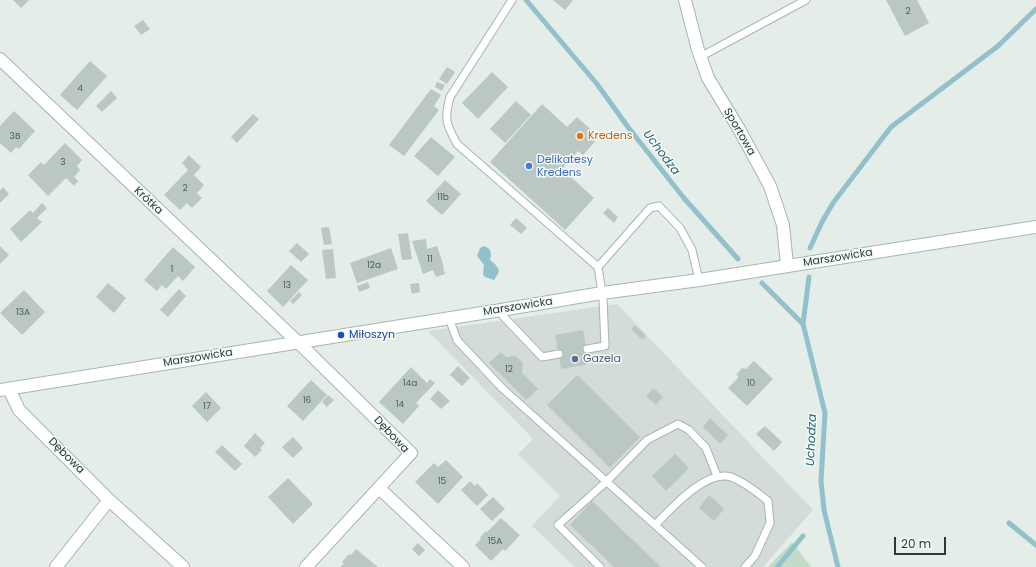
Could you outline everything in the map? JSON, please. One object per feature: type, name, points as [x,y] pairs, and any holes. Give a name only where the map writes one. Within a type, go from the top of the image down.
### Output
[{"type":"street","name":"Sportowa","points":[[685,0],[700,57],[708,78],[739,129],[770,186],[783,225],[787,265]]},
{"type":"street","name":"Krótka","points":[[0,60],[298,342]]},
{"type":"street","name":"Marszowicka","points":[[4,389],[602,293],[699,280],[1036,227]]},
{"type":"street","name":"Dębowa","points":[[298,342],[411,454],[306,567]]},
{"type":"street","name":"Dębowa","points":[[4,389],[18,410],[110,500],[183,567]]},
{"type":"street","points":[[379,488],[463,567]]},
{"type":"street","points":[[56,567],[110,500]]},
{"type":"lane","points":[[512,0],[450,97],[446,111],[447,125],[457,144],[598,267],[602,293],[605,346],[587,349]]},
{"type":"lane","points":[[700,57],[806,0]]},
{"type":"lane","points":[[598,267],[650,208],[658,206],[680,228],[692,250],[699,280]]},
{"type":"lane","points":[[501,310],[503,316],[542,357],[559,354]]},
{"type":"lane","points":[[449,318],[457,340],[502,388],[702,567]]},
{"type":"lane","points":[[600,567],[558,525],[606,482],[647,440],[678,424],[689,430],[706,448],[717,476]]},
{"type":"lane","points":[[655,525],[691,490],[717,476],[730,477],[756,491],[768,501],[770,523],[754,556],[745,567]]},
{"type":"shaded area","points":[[617,304],[813,510],[763,567],[575,567],[532,526],[560,496],[518,454],[533,439],[428,331]]},
{"type":"green space","points":[[792,542],[811,567],[768,567]]},
{"type":"water","points":[[484,246],[490,249],[490,260],[499,270],[494,280],[485,277],[483,274],[484,265],[477,256],[480,248]]},
{"type":"building","points":[[13,0],[29,0],[21,8]]},
{"type":"building","points":[[553,0],[573,0],[565,10]]},
{"type":"building","points":[[886,0],[917,0],[929,23],[905,36]]},
{"type":"building","points":[[143,20],[150,29],[141,35],[134,26]]},
{"type":"building","points":[[90,61],[107,76],[77,110],[60,95]]},
{"type":"building","points":[[447,67],[455,72],[447,84],[439,79]]},
{"type":"building","points":[[492,72],[508,87],[478,119],[462,103]]},
{"type":"building","points":[[437,82],[445,85],[442,91],[435,87]]},
{"type":"building","points":[[431,89],[441,95],[434,106],[439,110],[404,156],[389,145]]},
{"type":"building","points":[[111,91],[117,98],[102,112],[96,106]]},
{"type":"building","points":[[516,101],[531,115],[505,143],[490,129]]},
{"type":"building","name":"Delikatesy Kredens","points":[[542,104],[567,127],[577,117],[599,137],[583,155],[578,151],[562,169],[594,198],[565,230],[490,162]]},
{"type":"building","points":[[14,111],[35,131],[19,149],[16,147],[11,153],[0,143],[0,126]]},
{"type":"building","points":[[253,114],[259,119],[237,143],[231,137]]},
{"type":"building","points":[[431,137],[455,157],[438,176],[414,156]]},
{"type":"building","points":[[65,143],[82,160],[77,166],[80,170],[74,177],[78,181],[74,186],[66,178],[48,196],[28,175],[41,162],[44,165]]},
{"type":"building","points":[[189,155],[201,167],[194,175],[204,185],[197,193],[202,198],[192,208],[187,203],[180,210],[164,195],[188,170],[182,163]]},
{"type":"building","points":[[445,180],[461,194],[442,215],[426,201]]},
{"type":"building","points":[[3,187],[9,194],[0,203],[0,190]]},
{"type":"building","points":[[42,203],[47,208],[37,218],[42,222],[21,242],[10,229],[30,210],[33,213]]},
{"type":"building","points":[[608,208],[618,217],[614,223],[603,213]]},
{"type":"building","points":[[516,218],[527,228],[521,234],[510,225]]},
{"type":"building","points":[[329,227],[332,244],[324,245],[321,228]]},
{"type":"building","points":[[408,233],[412,259],[402,260],[398,234]]},
{"type":"building","points":[[426,239],[427,249],[437,246],[445,274],[436,277],[433,270],[423,274],[412,241]]},
{"type":"building","points":[[297,243],[309,254],[301,262],[289,251]]},
{"type":"building","points":[[0,246],[9,255],[0,264]]},
{"type":"building","points":[[173,247],[195,267],[183,281],[178,276],[166,289],[162,285],[157,291],[144,280]]},
{"type":"building","points":[[391,248],[398,269],[357,283],[350,263]]},
{"type":"building","points":[[333,249],[336,278],[326,279],[322,250]]},
{"type":"building","points":[[291,265],[308,280],[283,307],[267,291]]},
{"type":"building","points":[[368,282],[370,288],[359,292],[357,286]]},
{"type":"building","points":[[108,283],[126,298],[114,313],[96,297]]},
{"type":"building","points":[[419,283],[420,292],[412,294],[410,284]]},
{"type":"building","points":[[179,289],[186,296],[168,317],[160,310]]},
{"type":"building","points":[[24,290],[45,312],[22,335],[0,313]]},
{"type":"building","points":[[299,292],[302,295],[293,304],[290,301]]},
{"type":"building","points":[[635,325],[646,336],[642,340],[631,329]]},
{"type":"building","points":[[583,330],[589,364],[561,369],[555,335]]},
{"type":"building","points":[[501,352],[506,357],[515,356],[523,363],[522,373],[538,389],[526,400],[489,363]]},
{"type":"building","points":[[754,361],[773,379],[747,406],[728,388],[738,378],[737,374],[742,368],[746,369]]},
{"type":"building","points":[[458,366],[470,378],[462,386],[450,375]]},
{"type":"building","points":[[411,367],[427,383],[430,379],[435,383],[416,403],[419,406],[403,424],[379,402]]},
{"type":"building","points":[[577,375],[640,437],[610,468],[547,405]]},
{"type":"building","points":[[311,380],[327,395],[303,421],[287,406]]},
{"type":"building","points":[[654,388],[663,397],[656,405],[646,396]]},
{"type":"building","points":[[438,390],[450,401],[441,409],[430,399]]},
{"type":"building","points":[[206,392],[221,408],[207,422],[192,406]]},
{"type":"building","points":[[328,395],[334,400],[327,407],[322,402]]},
{"type":"building","points":[[710,418],[728,435],[720,444],[703,427]]},
{"type":"building","points":[[765,426],[782,442],[774,451],[756,434]]},
{"type":"building","points":[[255,433],[265,443],[260,448],[262,450],[255,457],[244,446]]},
{"type":"building","points":[[293,437],[303,448],[293,458],[282,447]]},
{"type":"building","points":[[222,445],[242,464],[235,471],[215,452]]},
{"type":"building","points":[[675,454],[689,468],[666,491],[652,476]]},
{"type":"building","points":[[446,460],[463,477],[438,504],[415,482],[434,463],[438,467]]},
{"type":"building","points":[[288,478],[313,504],[293,524],[268,497]]},
{"type":"building","points":[[470,481],[475,486],[477,483],[488,495],[477,506],[461,490]]},
{"type":"building","points":[[709,495],[724,509],[714,521],[699,508]]},
{"type":"building","points":[[493,497],[505,509],[492,521],[480,509]]},
{"type":"building","points":[[592,501],[661,567],[614,567],[570,525]]},
{"type":"building","points":[[501,518],[520,535],[505,551],[503,549],[491,561],[475,545],[481,539],[480,537]]},
{"type":"building","points":[[418,543],[425,550],[419,556],[412,549]]},
{"type":"building","points":[[356,549],[378,567],[341,567],[344,563],[342,562]]},
{"type":"waterway","name":"Uchodza","points":[[526,0],[597,84],[628,127],[683,197],[738,259]]},
{"type":"waterway","points":[[810,248],[833,203],[891,127],[998,46],[1036,9]]},
{"type":"waterway","points":[[803,324],[809,277]]},
{"type":"waterway","name":"Uchodza","points":[[762,283],[803,324],[825,413],[821,481],[824,510],[838,567]]},
{"type":"waterway","points":[[1009,523],[1036,545]]},
{"type":"waterway","points":[[777,567],[803,536]]},
{"type":"place","name":"Kredens","points":[[580,136]]},
{"type":"place","name":"Delikatesy Kredens","points":[[529,166]]},
{"type":"place","name":"Miłoszyn","points":[[341,335]]},
{"type":"place","name":"Gazela","points":[[575,359]]}]
